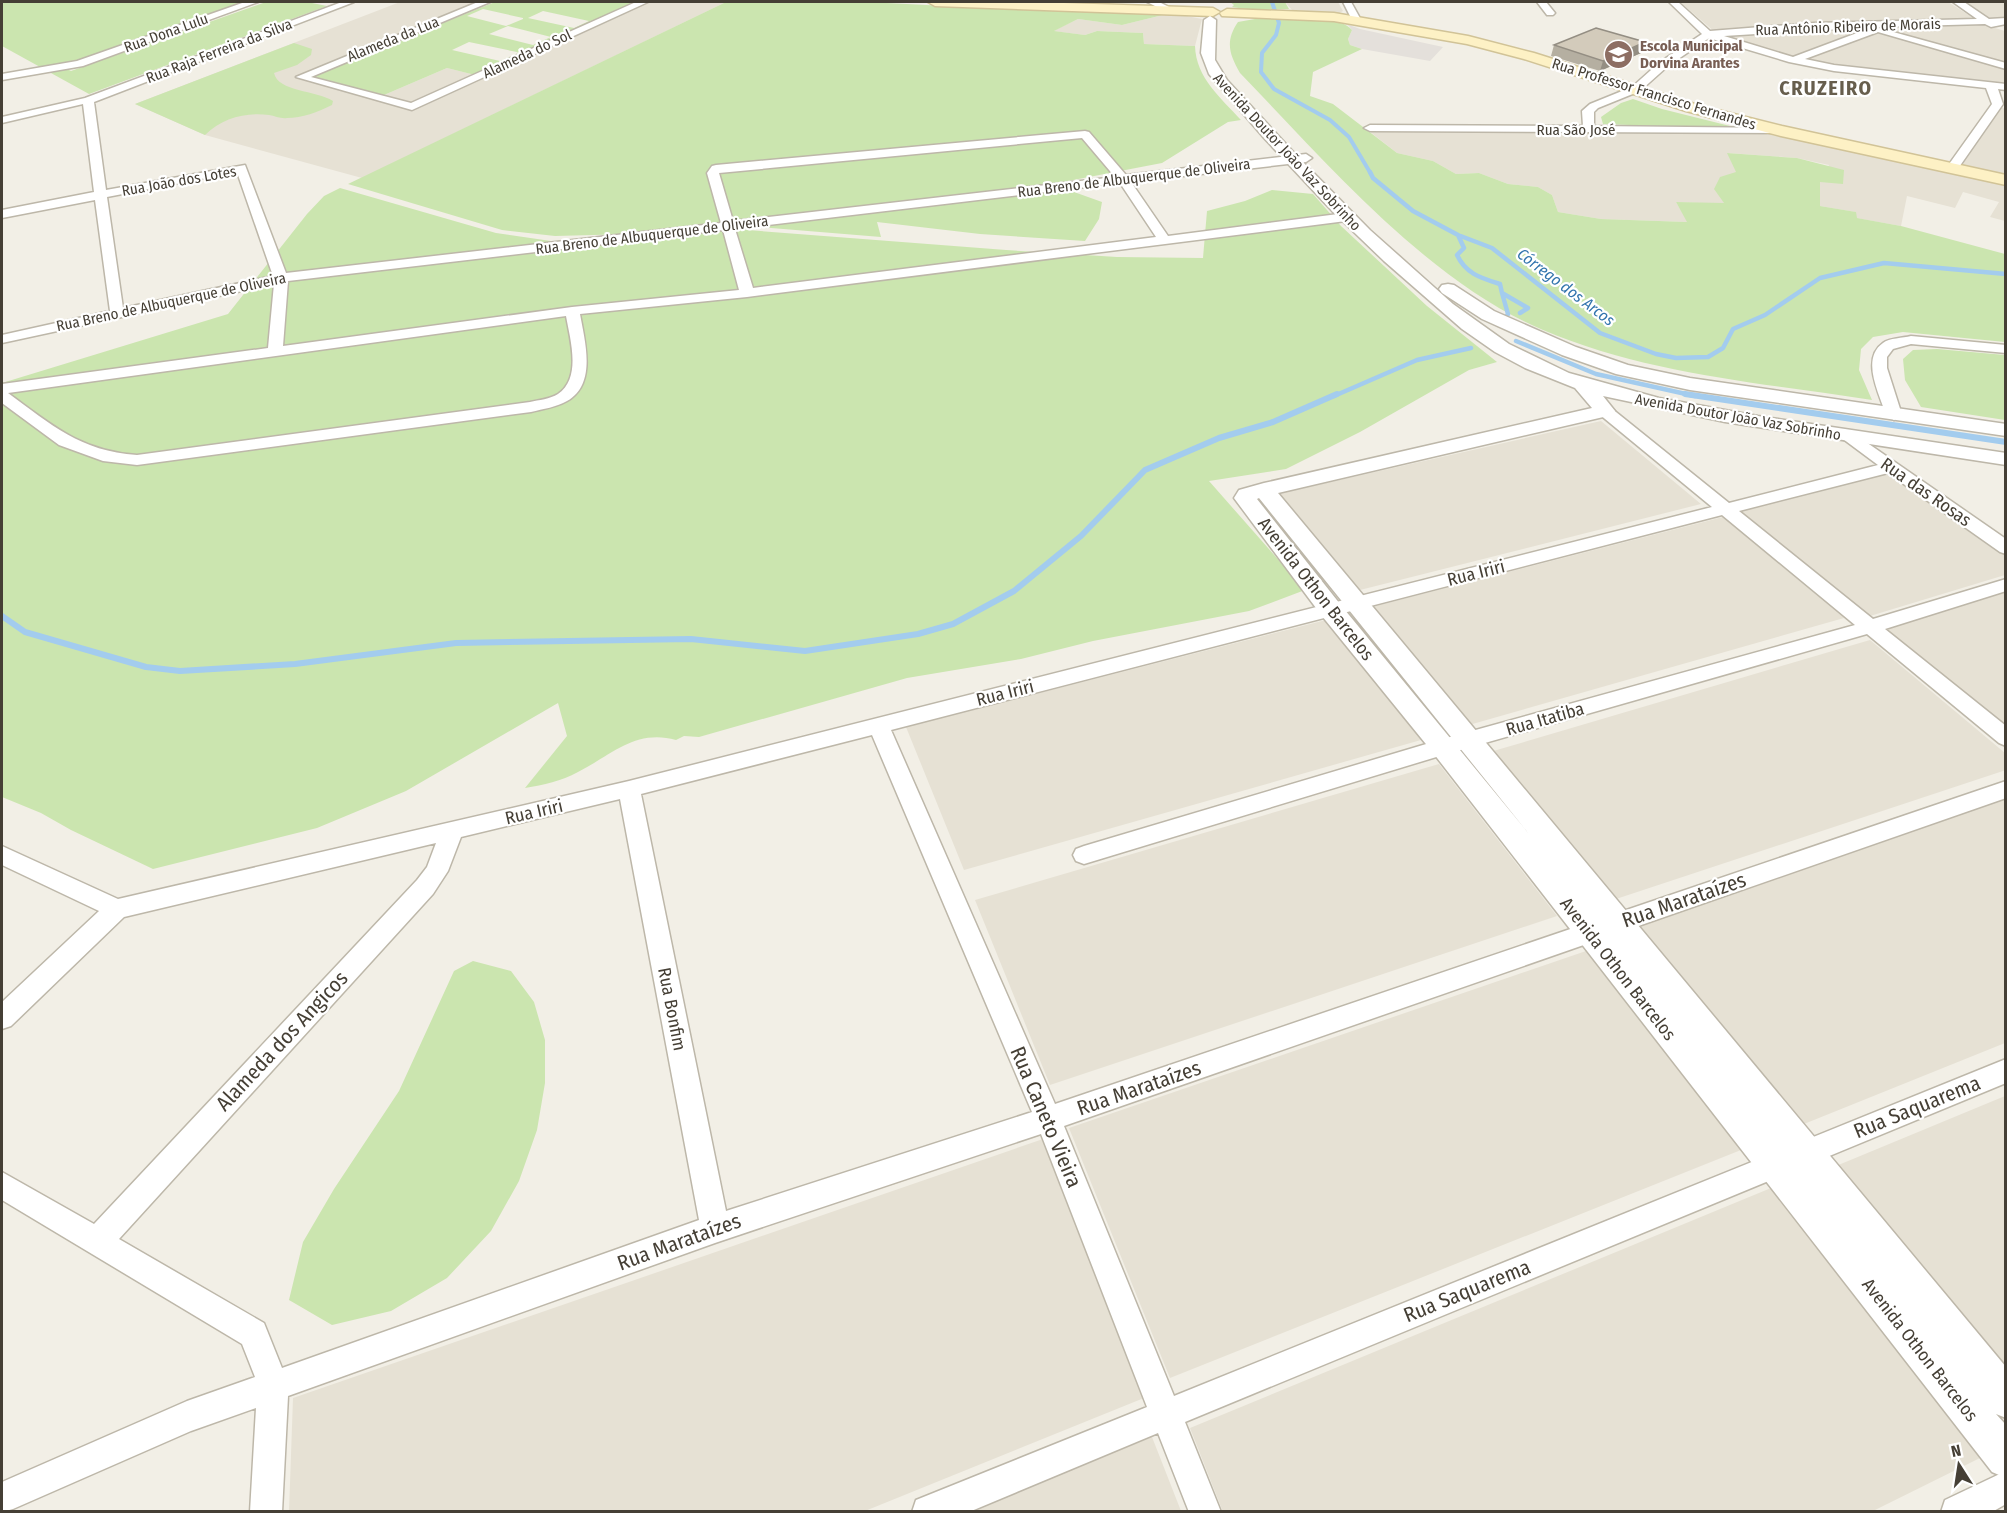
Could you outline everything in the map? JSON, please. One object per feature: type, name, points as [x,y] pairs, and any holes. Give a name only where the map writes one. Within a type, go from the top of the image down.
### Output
[{"type":"main road","points":[[935,2],[1039,3],[1220,15]]},
{"type":"main road","name":"Rua Professor Francisco Fernandes","points":[[1220,15],[1302,15],[1356,20],[1433,33],[1502,48],[1636,88],[1692,108],[1781,131],[2006,180]]},
{"type":"street","name":"Rua Dona Lulu","points":[[2,77],[79,64],[254,2]]},
{"type":"street","points":[[321,2],[338,6]]},
{"type":"street","name":"Rua Raja Ferreira da Silva","points":[[2,120],[88,100],[349,2]]},
{"type":"street","name":"Alameda da Lua","points":[[412,107],[301,77],[485,2]]},
{"type":"street","name":"Alameda do Sol","points":[[412,107],[643,2]]},
{"type":"street","points":[[1152,2],[1174,11]]},
{"type":"street","points":[[1347,2],[1356,20]]},
{"type":"street","points":[[1541,2],[1550,13]]},
{"type":"street","points":[[1673,2],[1708,34],[1793,60],[1834,68],[2006,87]]},
{"type":"street","points":[[1958,2],[1987,22],[2006,29]]},
{"type":"street","name":"Avenida Doutor João Vaz Sobrinho","points":[[1220,15],[1207,59],[1211,69],[1298,159],[1384,236],[1440,283],[1488,315],[1569,351],[1623,370],[1690,384],[2006,430]]},
{"type":"street","name":"Rua Antônio Ribeiro de Morais","points":[[1589,130],[1588,111],[1594,106],[1636,88],[1664,64],[1708,34],[1776,28],[1873,27],[2006,21]]},
{"type":"street","points":[[1793,60],[1873,27],[2006,66]]},
{"type":"street","points":[[1953,167],[2002,105],[1991,86]]},
{"type":"street","points":[[88,100],[117,313]]},
{"type":"street","name":"Rua São José","points":[[1370,128],[1781,131]]},
{"type":"street","points":[[747,293],[713,173],[716,169],[1085,134],[1123,179],[1164,240]]},
{"type":"street","name":"Avenida Doutor João Vaz Sobrinho","points":[[1298,159],[1346,218],[1446,308],[1501,348],[1535,366],[1582,384],[1680,409],[2006,459]]},
{"type":"street","name":"Rua Breno de Albuquerque de Oliveira","points":[[2,339],[281,278],[1298,159]]},
{"type":"street","name":"Rua João dos Lotes","points":[[2,214],[241,168],[281,278],[275,351]]},
{"type":"street","points":[[2,389],[572,311],[747,293],[1346,218]]},
{"type":"street","points":[[2,396],[65,442],[109,458],[137,460],[531,407],[564,397],[575,385],[579,361],[572,311]]},
{"type":"street","points":[[1501,348],[1502,342],[1511,337],[1534,335]]},
{"type":"street","points":[[1894,415],[1879,368],[1880,357],[1888,346],[1911,340],[2006,349]]},
{"type":"street","points":[[1582,384],[1605,411],[2006,738]]},
{"type":"street","name":"Avenida Othon Barcelos","points":[[1605,411],[1264,490],[1344,607],[1603,928],[1774,1166],[2006,1458]]},
{"type":"street","name":"Rua das Rosas","points":[[1847,436],[2006,548]]},
{"type":"street","name":"Rua Iriri","points":[[117,909],[629,789],[1890,467]]},
{"type":"street","name":"Rua Itatiba","points":[[1084,855],[1456,744],[1870,627],[2006,585]]},
{"type":"street","name":"Rua Caneto Vieira","points":[[879,726],[1048,1119],[1204,1512]]},
{"type":"street","name":"Rua Bonfim","points":[[629,789],[714,1229]]},
{"type":"street","name":"Rua Marataízes","points":[[2,1498],[187,1417],[273,1385],[714,1229],[1048,1119],[2006,789]]},
{"type":"street","name":"Alameda dos Angicos","points":[[97,1242],[425,887],[437,871],[452,831]]},
{"type":"street","points":[[2,855],[117,909],[2,1018]]},
{"type":"street","name":"Avenida Othon Barcelos","points":[[1603,928],[1805,1153],[2006,1398]]},
{"type":"street","name":"Rua Saquarema","points":[[928,1512],[2006,1071]]},
{"type":"street","points":[[2,1185],[253,1334],[273,1385],[266,1512]]},
{"type":"street","points":[[1957,1512],[2006,1487]]},
{"type":"shaded area","points":[[400,2],[495,2],[312,76],[384,95],[447,68],[475,75],[639,2],[726,2],[362,178],[205,135],[135,104]]},
{"type":"shaded area","points":[[1285,2],[1338,2],[1343,11],[1337,14],[1292,10]]},
{"type":"shaded area","points":[[1680,2],[1948,2],[1975,19],[1772,25],[1715,32]]},
{"type":"shaded area","points":[[1962,2],[2005,2],[2005,18],[1988,19]]},
{"type":"shaded area","points":[[1171,13],[1202,19],[1195,46],[1144,44],[1143,33],[1097,31],[1085,35],[1053,31],[1078,19],[1122,25]]},
{"type":"shaded area","points":[[1336,20],[1360,29],[1443,47],[1430,61],[1362,49],[1350,45],[1348,39],[1352,30],[1349,26]]},
{"type":"shaded area","points":[[1978,23],[2005,31],[2005,64],[1883,29],[1874,24]]},
{"type":"shaded area","points":[[1827,28],[1862,28],[1872,31],[1794,58],[1729,37]]},
{"type":"shaded area","points":[[1877,31],[2005,68],[2005,84],[1819,64],[1802,59]]},
{"type":"shaded area","points":[[2001,107],[2005,109],[2005,176],[1959,164]]},
{"type":"shaded area","points":[[1369,131],[1636,131],[1766,134],[1805,140],[2005,183],[2005,221],[1990,217],[1999,202],[1963,192],[1955,208],[1907,196],[1901,226],[1856,218],[1855,212],[1820,206],[1820,181],[1829,165],[1797,158],[1728,153],[1737,172],[1725,204],[1676,202],[1688,222],[1601,219],[1558,212],[1552,195],[1538,187],[1508,184],[1479,173],[1456,174],[1433,161],[1397,153]]},
{"type":"shaded area","points":[[1601,421],[1701,504],[1352,592],[1273,495]]},
{"type":"shaded area","points":[[1889,471],[2005,552],[2005,575],[1870,616],[1739,512]]},
{"type":"shaded area","points":[[1723,517],[1844,618],[1469,725],[1372,607]]},
{"type":"shaded area","points":[[2005,591],[2005,728],[1883,630]]},
{"type":"shaded area","points":[[1326,620],[1421,740],[964,870],[906,727]]},
{"type":"shaded area","points":[[1870,640],[2005,753],[2006,770],[1613,900],[1490,752]]},
{"type":"shaded area","points":[[1439,764],[1557,916],[1050,1085],[975,900]]},
{"type":"shaded area","points":[[2005,799],[2005,1043],[1799,1126],[1634,927]]},
{"type":"shaded area","points":[[1586,951],[1741,1150],[1170,1378],[1069,1128]]},
{"type":"shaded area","points":[[2005,1096],[2005,1370],[1836,1166]]},
{"type":"shaded area","points":[[1043,1139],[1144,1398],[865,1511],[289,1512],[293,1398]]},
{"type":"shaded area","points":[[1771,1188],[1982,1457],[1873,1511],[1223,1512],[1190,1428]]},
{"type":"shaded area","points":[[1152,1437],[1181,1511],[971,1511]]},
{"type":"green space","points":[[2,2],[250,2],[63,67],[71,71],[266,2],[307,2],[327,6],[89,94],[2,46]]},
{"type":"green space","points":[[495,2],[639,2],[475,75],[447,68],[384,95],[311,76]],"holes":[[[483,9],[523,19],[506,26],[467,16]],[[543,11],[589,21],[574,28],[528,18]],[[508,26],[551,37],[533,45],[489,34]],[[469,42],[518,53],[500,61],[452,50]]]},
{"type":"green space","points":[[726,2],[867,2],[1005,9],[1171,13],[1122,25],[1078,19],[1054,31],[1085,35],[1097,31],[1143,33],[1144,44],[1195,46],[1196,57],[1205,78],[1241,120],[1228,122],[1162,163],[1068,181],[1074,192],[1102,202],[1099,219],[1085,241],[980,234],[877,222],[881,237],[723,224],[632,234],[555,236],[502,230],[348,184]]},
{"type":"green space","points":[[1230,2],[1285,2],[1289,9],[1252,10],[1232,7],[1234,5]]},
{"type":"green space","points":[[1266,17],[1325,19],[1336,21],[1352,30],[1348,39],[1350,45],[1362,49],[1313,72],[1310,96],[1333,104],[1397,153],[1433,161],[1456,174],[1479,173],[1508,184],[1538,187],[1552,195],[1558,212],[1601,219],[1687,222],[1676,202],[1724,203],[1714,189],[1720,177],[1736,172],[1727,153],[1797,158],[1844,170],[1843,184],[1820,182],[1820,206],[1856,212],[1857,218],[1901,226],[2005,254],[2005,342],[1903,332],[1873,337],[1861,349],[1859,370],[1872,400],[1663,367],[1582,345],[1543,330],[1500,309],[1459,282],[1419,251],[1343,181],[1240,73],[1231,54],[1231,35],[1238,22]]},
{"type":"green space","points":[[294,43],[312,49],[311,55],[297,65],[274,73],[277,79],[290,87],[326,97],[333,101],[332,105],[293,118],[260,114],[243,116],[219,124],[205,135],[135,104]]},
{"type":"green space","points":[[1633,99],[1662,109],[1730,126],[1709,128],[1603,124],[1601,117],[1621,103]]},
{"type":"green space","points":[[340,188],[496,233],[551,241],[632,238],[721,228],[1117,257],[1203,258],[1207,211],[1245,201],[1272,190],[1313,194],[1341,226],[1427,306],[1497,362],[1469,370],[1360,432],[1286,469],[1209,481],[1305,590],[1249,611],[1093,641],[1021,659],[907,678],[699,737],[684,736],[676,740],[648,738],[636,741],[624,745],[565,778],[525,788],[567,736],[558,703],[406,791],[317,828],[153,869],[41,813],[2,797],[2,383],[228,314],[307,214],[324,196]]},
{"type":"green space","points":[[1937,349],[2005,355],[2005,420],[1921,407],[1905,380],[1903,359],[1913,350]]},
{"type":"green space","points":[[473,961],[511,971],[534,1002],[545,1040],[545,1083],[537,1130],[519,1181],[491,1231],[447,1278],[391,1311],[332,1325],[289,1300],[303,1242],[334,1189],[399,1091],[454,971]]},
{"type":"building","points":[[1596,28],[1645,42],[1603,61],[1554,45]]},
{"type":"waterway","name":"Córrego dos Arcos","points":[[1272,2],[1279,23],[1276,35],[1262,53],[1261,72],[1274,89],[1330,120],[1349,137],[1371,174]]},
{"type":"waterway","name":"Córrego dos Arcos","points":[[1371,174],[1413,211],[1458,235]]},
{"type":"waterway","name":"Córrego dos Arcos","points":[[1458,235],[1492,248],[1600,333],[1656,354],[1676,358],[1708,357],[1723,348],[1733,329],[1765,315],[1820,278],[1884,263],[2006,274]]},
{"type":"waterway","points":[[1458,235],[1464,248],[1457,255],[1465,267],[1487,280],[1500,284],[1502,293]]},
{"type":"waterway","points":[[1502,293],[1528,308],[1520,313]]},
{"type":"waterway","points":[[1502,293],[1508,314],[1505,319]]},
{"type":"waterway","points":[[1516,341],[1596,374],[1688,394]]},
{"type":"waterway","points":[[1334,396],[1417,360],[1471,348]]},
{"type":"waterway","points":[[2,616],[25,632],[146,667],[180,671],[295,664],[456,643],[691,639],[805,651],[918,634],[953,624],[1014,591],[1081,536],[1145,470],[1219,438],[1273,422],[1337,394]]},
{"type":"waterway","points":[[1688,394],[2006,442]]},
{"type":"waterway","points":[[1688,394],[1695,396]]},
{"type":"place","name":"Escola Municipal Dorvina Arantes","points":[[1619,55]]},
{"type":"district","name":"CRUZEIRO","points":[[1826,88]]}]
